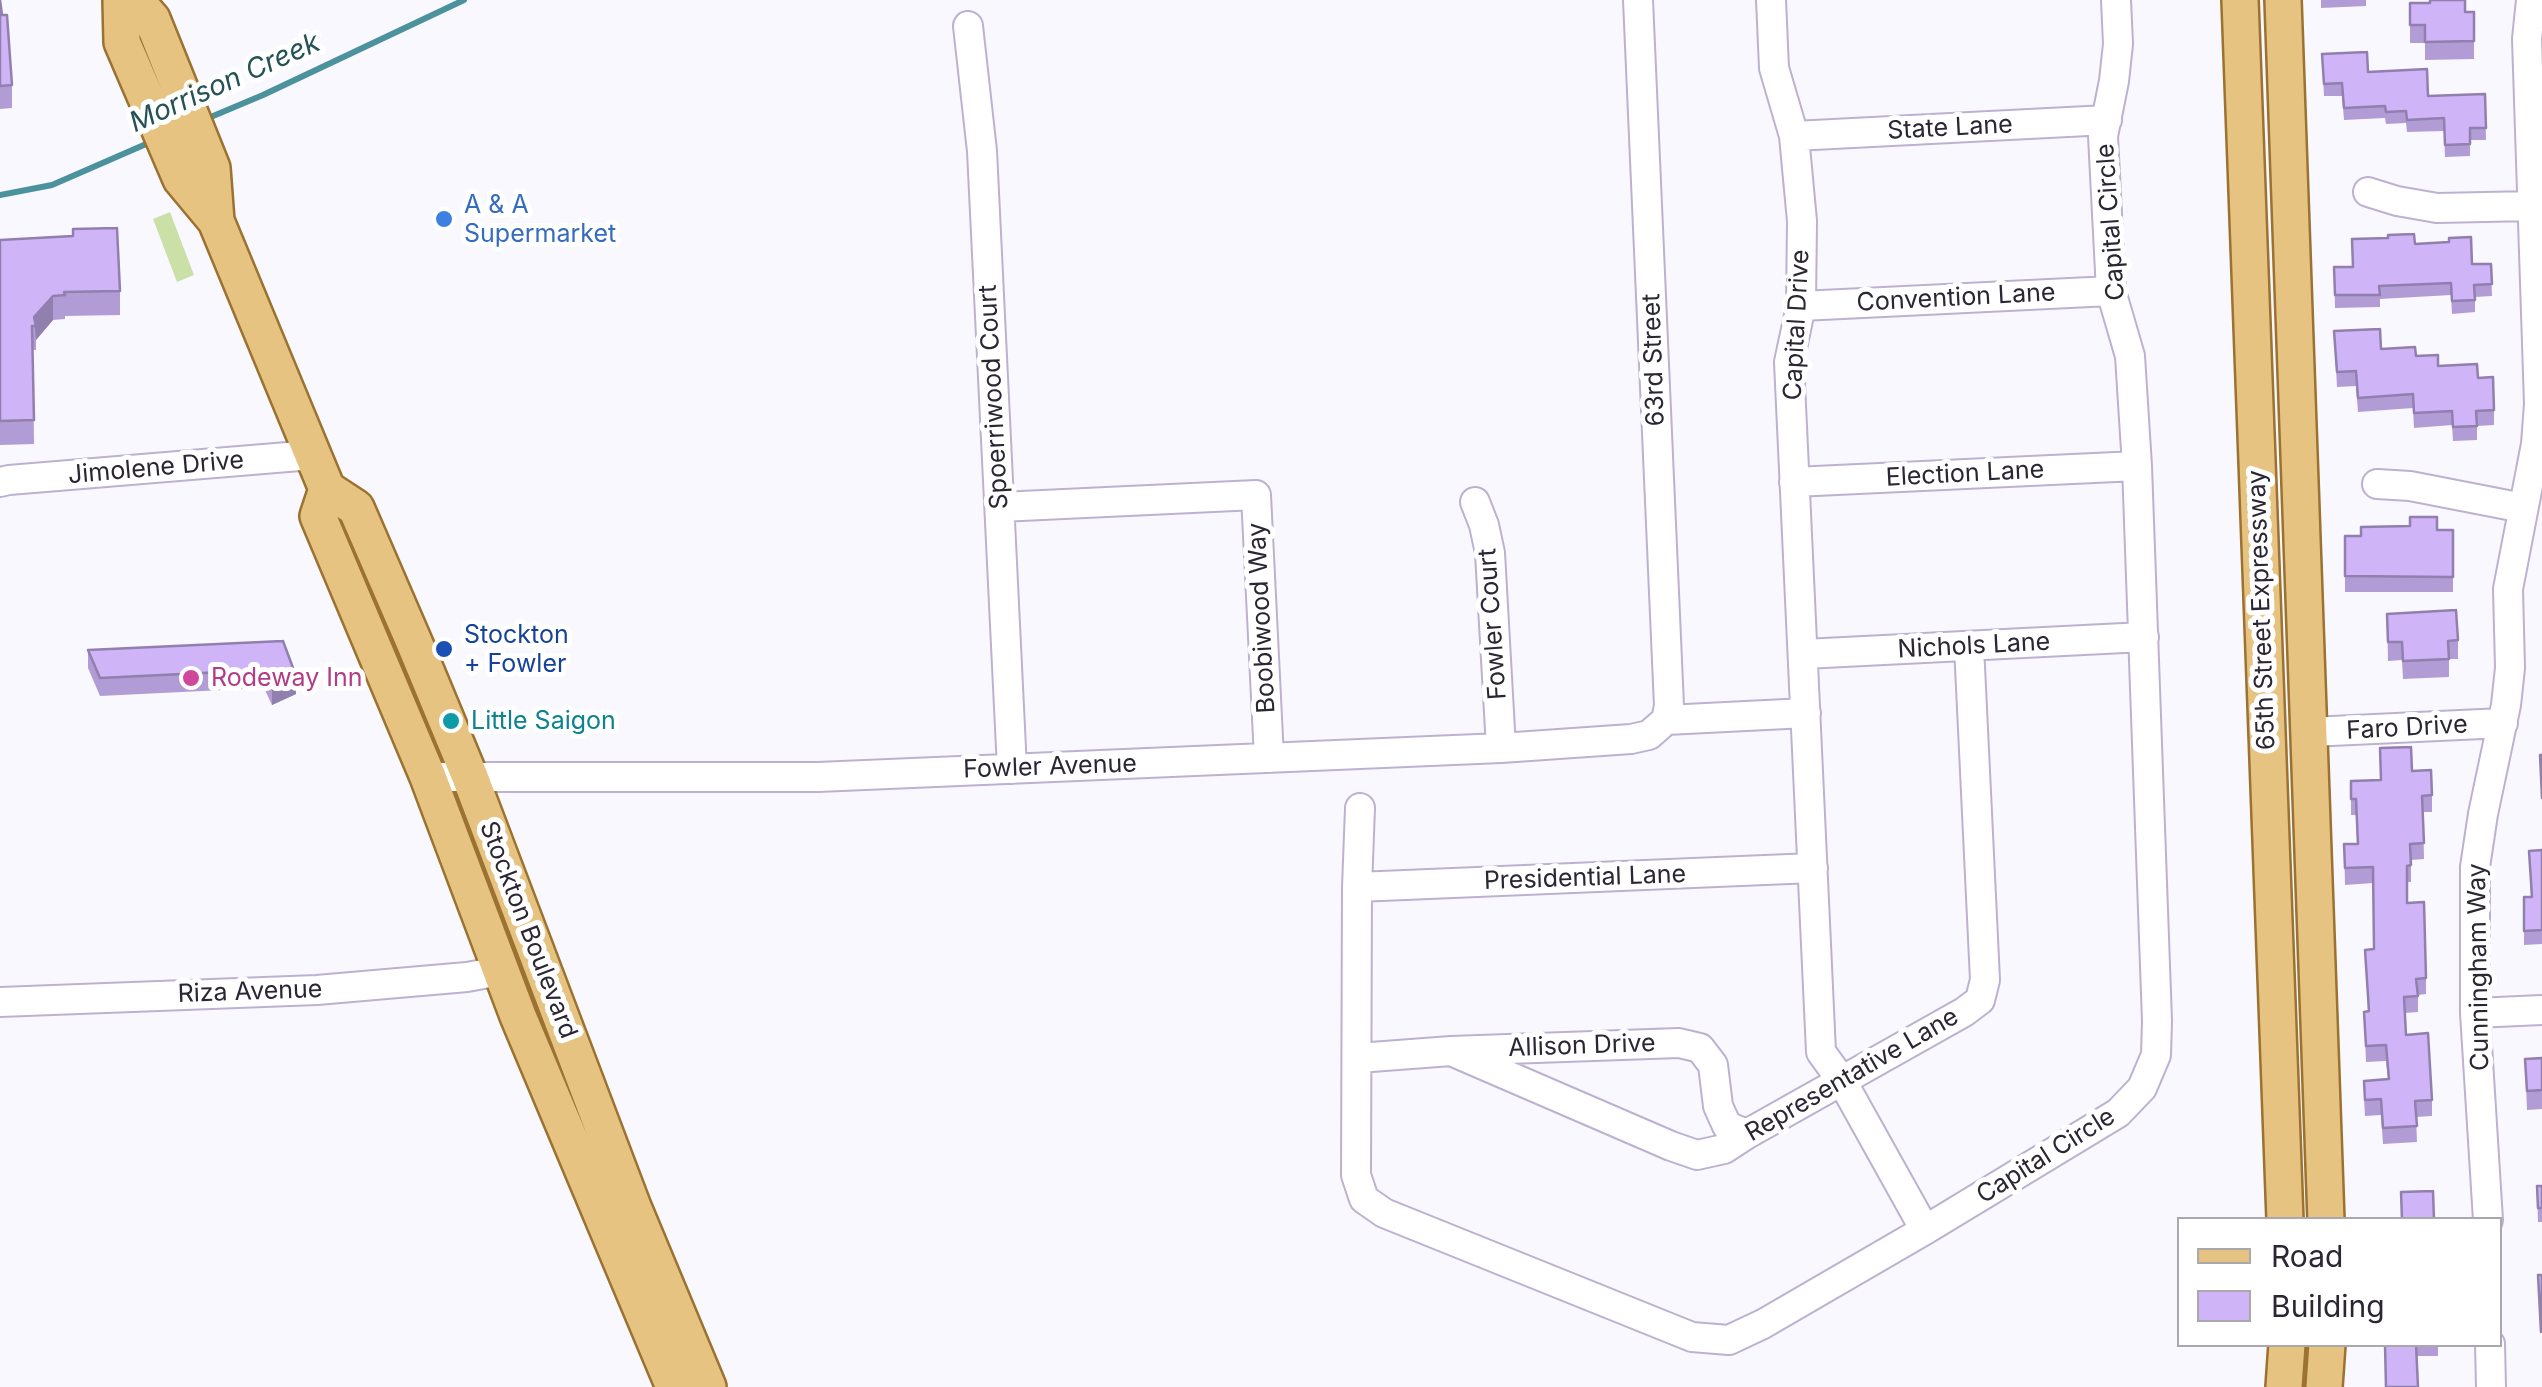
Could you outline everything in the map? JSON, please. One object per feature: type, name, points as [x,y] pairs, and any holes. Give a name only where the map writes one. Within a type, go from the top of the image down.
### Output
[{"type":"main road","name":"Stockton Boulevard","points":[[120,0],[122,42],[165,98]]},
{"type":"main road","name":"Stockton Boulevard","points":[[134,0],[152,19],[165,98],[326,489],[356,508],[470,777],[633,1207],[708,1387]]},
{"type":"main road","name":"65th Street Expressway","points":[[2240,0],[2285,1217]]},
{"type":"main road","name":"65th Street Expressway","points":[[2283,0],[2326,1217]]},
{"type":"main road","name":"Stockton Boulevard","points":[[326,489],[318,516],[428,777],[500,971],[674,1387]]},
{"type":"main road","points":[[500,971],[536,953]]},
{"type":"main road","points":[[650,1326],[677,1342],[695,1387]]},
{"type":"main road","points":[[2284,1387],[2287,1347]]},
{"type":"main road","points":[[2324,1387],[2327,1347]]},
{"type":"street","name":"63rd Street","points":[[1638,0],[1669,706],[1666,720]]},
{"type":"street","name":"Capital Drive","points":[[1771,0],[1774,68],[1794,136],[1802,221],[1801,306],[1789,362],[1821,1052],[1842,1081],[1925,1230]]},
{"type":"street","name":"Capital Circle","points":[[1360,808],[1356,1175],[1364,1199],[1384,1213],[1692,1337],[1730,1340],[1764,1324],[2118,1113],[2142,1088],[2156,1056],[2157,1020],[2130,356],[2111,290],[2103,136],[2118,44],[2116,0]]},
{"type":"street","name":"Cunningham Way","points":[[2488,1217],[2475,1013],[2476,867],[2482,814],[2503,723],[2510,668],[2508,589],[2536,444],[2539,404],[2526,39],[2531,0]]},
{"type":"street","name":"Spoerriwood Court","points":[[968,26],[982,151],[1012,769]]},
{"type":"street","name":"State Lane","points":[[1794,136],[2106,120]]},
{"type":"street","points":[[2368,192],[2396,202],[2437,208],[2532,206]]},
{"type":"street","name":"Convention Lane","points":[[1801,306],[2111,290]]},
{"type":"street","name":"Jimolene Drive","points":[[0,482],[312,454]]},
{"type":"street","name":"Election Lane","points":[[1794,482],[2136,466]]},
{"type":"street","points":[[2377,484],[2410,486],[2523,508]]},
{"type":"street","name":"Boobiwood Way","points":[[1000,507],[1256,495],[1269,758]]},
{"type":"street","name":"Fowler Court","points":[[1475,502],[1490,553],[1501,748]]},
{"type":"street","name":"Nichols Lane","points":[[1804,654],[2144,637]]},
{"type":"street","name":"Representative Lane","points":[[1451,1051],[1697,1155],[1724,1150],[1980,1000],[1986,980],[1968,646]]},
{"type":"street","points":[[1666,720],[1806,713]]},
{"type":"street","name":"Fowler Avenue","points":[[428,777],[818,777],[1501,748],[1631,739],[1649,734],[1666,720]]},
{"type":"street","name":"Faro Drive","points":[[2310,732],[2503,723]]},
{"type":"street","name":"Presidential Lane","points":[[1357,887],[1813,868]]},
{"type":"street","name":"Riza Avenue","points":[[0,1002],[317,990],[500,971]]},
{"type":"street","points":[[2475,1013],[2542,1010]]},
{"type":"street","name":"Allison Drive","points":[[1358,1058],[1679,1043],[1700,1048],[1712,1064],[1718,1106],[1727,1126],[1747,1134]]},
{"type":"street","points":[[2490,1347],[2492,1387]]},
{"type":"green space","points":[[170,212],[194,275],[177,282],[153,219]]},
{"type":"building","points":[[0,0],[2,15],[7,15],[12,85],[0,86]]},
{"type":"building","points":[[2465,0],[2465,12],[2474,12],[2474,41],[2425,42],[2425,25],[2410,25],[2410,3]]},
{"type":"building","points":[[2367,52],[2368,72],[2427,69],[2428,96],[2485,94],[2486,128],[2470,128],[2470,144],[2445,145],[2444,118],[2407,120],[2406,111],[2386,112],[2385,106],[2344,108],[2342,83],[2324,84],[2322,54]]},
{"type":"building","points":[[117,228],[120,291],[64,292],[65,295],[53,296],[34,317],[36,326],[32,326],[34,420],[0,421],[0,240],[73,236],[73,229]]},
{"type":"building","points":[[2414,234],[2415,244],[2471,237],[2472,264],[2491,264],[2492,284],[2474,285],[2475,300],[2452,301],[2451,283],[2379,286],[2380,295],[2335,295],[2334,267],[2353,267],[2352,239]]},
{"type":"building","points":[[2380,329],[2381,349],[2415,347],[2416,356],[2438,355],[2438,366],[2477,364],[2478,378],[2493,377],[2494,410],[2476,411],[2477,426],[2453,427],[2452,411],[2414,413],[2413,394],[2358,398],[2356,371],[2337,372],[2334,331]]},
{"type":"building","points":[[2410,517],[2437,517],[2437,530],[2453,530],[2453,577],[2345,576],[2345,536],[2361,536],[2361,527],[2410,526]]},
{"type":"building","points":[[2456,610],[2458,640],[2448,641],[2449,659],[2403,661],[2402,642],[2388,642],[2387,614]]},
{"type":"building","points":[[283,641],[296,676],[272,686],[264,670],[100,678],[88,650]]},
{"type":"building","points":[[2411,747],[2412,771],[2431,770],[2432,795],[2422,796],[2424,843],[2410,844],[2411,865],[2407,866],[2407,903],[2424,902],[2426,978],[2416,979],[2418,996],[2404,997],[2406,1035],[2428,1033],[2432,1100],[2415,1101],[2417,1126],[2383,1128],[2381,1099],[2365,1100],[2364,1081],[2389,1079],[2386,1045],[2366,1046],[2364,1012],[2369,1011],[2365,950],[2374,949],[2373,867],[2345,868],[2344,844],[2358,844],[2351,781],[2381,780],[2380,748]]},
{"type":"building","points":[[2542,850],[2542,930],[2524,931],[2524,897],[2532,897],[2529,851]]},
{"type":"building","points":[[2542,1058],[2542,1090],[2527,1091],[2525,1059]]},
{"type":"building","points":[[2537,1186],[2542,1186],[2542,1208],[2538,1208]]},
{"type":"building","points":[[2433,1191],[2434,1217],[2402,1217],[2401,1192]]},
{"type":"building","points":[[2538,1275],[2542,1275],[2541,1332]]},
{"type":"building","points":[[2385,1347],[2416,1347],[2418,1387],[2386,1387]]},
{"type":"waterway","name":"Morrison Creek","points":[[206,119],[464,0]]},
{"type":"waterway","name":"Morrison Creek","points":[[0,195],[52,185],[153,141]]},
{"type":"place","name":"A & A Supermarket","points":[[444,219]]},
{"type":"place","name":"Stockton + Fowler","points":[[444,649]]},
{"type":"place","name":"Rodeway Inn","points":[[191,678]]},
{"type":"place","name":"Little Saigon","points":[[451,721]]}]
